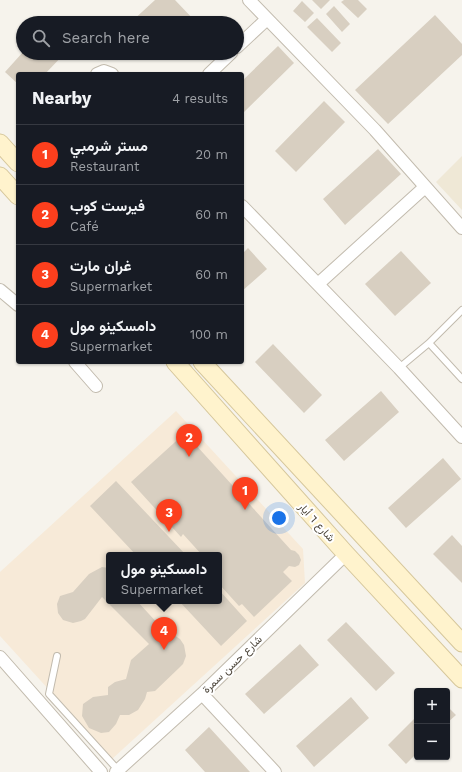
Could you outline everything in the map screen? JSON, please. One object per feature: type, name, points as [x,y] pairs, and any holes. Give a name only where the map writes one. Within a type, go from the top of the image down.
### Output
[{"type":"main road","points":[[2,182],[16,194]]},
{"type":"main road","name":"شارع ٦ أيار","points":[[177,364],[346,554],[462,679]]},
{"type":"main road","points":[[204,364],[462,643]]},
{"type":"street","points":[[249,0],[375,130],[462,228]]},
{"type":"street","points":[[244,41],[267,19]]},
{"type":"street","points":[[211,72],[224,60]]},
{"type":"street","points":[[318,284],[425,187]]},
{"type":"street","points":[[244,208],[400,368],[462,437]]},
{"type":"street","points":[[0,290],[16,303]]},
{"type":"street","points":[[76,364],[96,386]]},
{"type":"street","name":"شارع حسن سمرة","points":[[117,771],[202,694],[346,554]]},
{"type":"street","points":[[0,657],[101,772]]},
{"type":"street","points":[[202,694],[275,772]]},
{"type":"lane","points":[[400,368],[429,343],[462,310]]},
{"type":"lane","points":[[429,343],[462,379]]},
{"type":"lane","points":[[57,656],[49,694],[117,771]]},
{"type":"shaded area","points":[[462,156],[462,210],[436,182]]},
{"type":"shaded area","points":[[176,411],[303,549],[305,583],[112,759],[0,636],[0,572]]},
{"type":"building","points":[[155,0],[175,0],[190,16],[138,16]]},
{"type":"building","points":[[312,0],[330,0],[321,9]]},
{"type":"building","points":[[344,0],[358,0],[367,9],[358,18],[341,2]]},
{"type":"building","points":[[302,1],[314,13],[305,22],[293,11]]},
{"type":"building","points":[[334,6],[350,24],[342,32],[326,14]]},
{"type":"building","points":[[435,15],[462,44],[462,55],[388,124],[355,90]]},
{"type":"building","points":[[317,18],[341,43],[332,52],[307,27]]},
{"type":"building","points":[[278,46],[294,63],[244,112],[244,79]]},
{"type":"building","points":[[16,60],[58,60],[47,72],[16,72],[16,82],[5,72]]},
{"type":"building","points":[[324,101],[345,122],[296,172],[275,151]]},
{"type":"building","points":[[378,149],[401,174],[345,225],[323,199]]},
{"type":"building","points":[[248,248],[267,269],[244,289],[244,252]]},
{"type":"building","points":[[401,251],[431,283],[395,316],[365,284]]},
{"type":"building","points":[[273,344],[322,395],[304,413],[255,362]]},
{"type":"building","points":[[381,391],[399,412],[344,461],[325,440]]},
{"type":"building","points":[[185,433],[291,550],[295,551],[299,555],[301,560],[299,565],[295,567],[289,566],[283,572],[292,581],[254,617],[242,604],[239,606],[222,587],[222,552],[199,552],[183,534],[181,537],[131,482]]},
{"type":"building","points":[[443,458],[461,479],[406,528],[388,508]]},
{"type":"building","points":[[116,481],[183,552],[133,552],[90,506]]},
{"type":"building","points":[[452,535],[462,546],[462,583],[433,554]]},
{"type":"building","points":[[102,567],[106,568],[106,601],[102,597],[85,619],[81,621],[73,623],[63,620],[58,613],[57,604],[60,596],[73,592],[89,574]]},
{"type":"building","points":[[222,593],[247,621],[221,646],[182,604],[222,604]]},
{"type":"building","points":[[109,604],[140,604],[160,626],[180,639],[184,645],[186,656],[183,664],[155,691],[147,692],[145,699],[138,710],[129,715],[120,715],[116,724],[109,732],[101,733],[89,728],[82,716],[83,704],[93,697],[108,695],[108,687],[115,682],[126,679],[131,660],[149,644]]},
{"type":"building","points":[[346,622],[395,673],[376,691],[327,640]]},
{"type":"building","points":[[300,644],[319,665],[264,714],[245,694]]},
{"type":"building","points":[[351,697],[369,718],[314,767],[296,746]]},
{"type":"building","points":[[450,709],[456,715],[450,720]]},
{"type":"building","points":[[414,719],[414,756],[406,764],[388,745]]},
{"type":"building","points":[[209,727],[250,772],[205,772],[185,750]]},
{"type":"place","name":"فيرست كوب","points":[[189,457]]},
{"type":"place","name":"مستر شرمبي","points":[[245,510]]},
{"type":"place","name":"غران مارت","points":[[169,532]]},
{"type":"place","name":"دامسكينو مول","points":[[164,650]]}]
